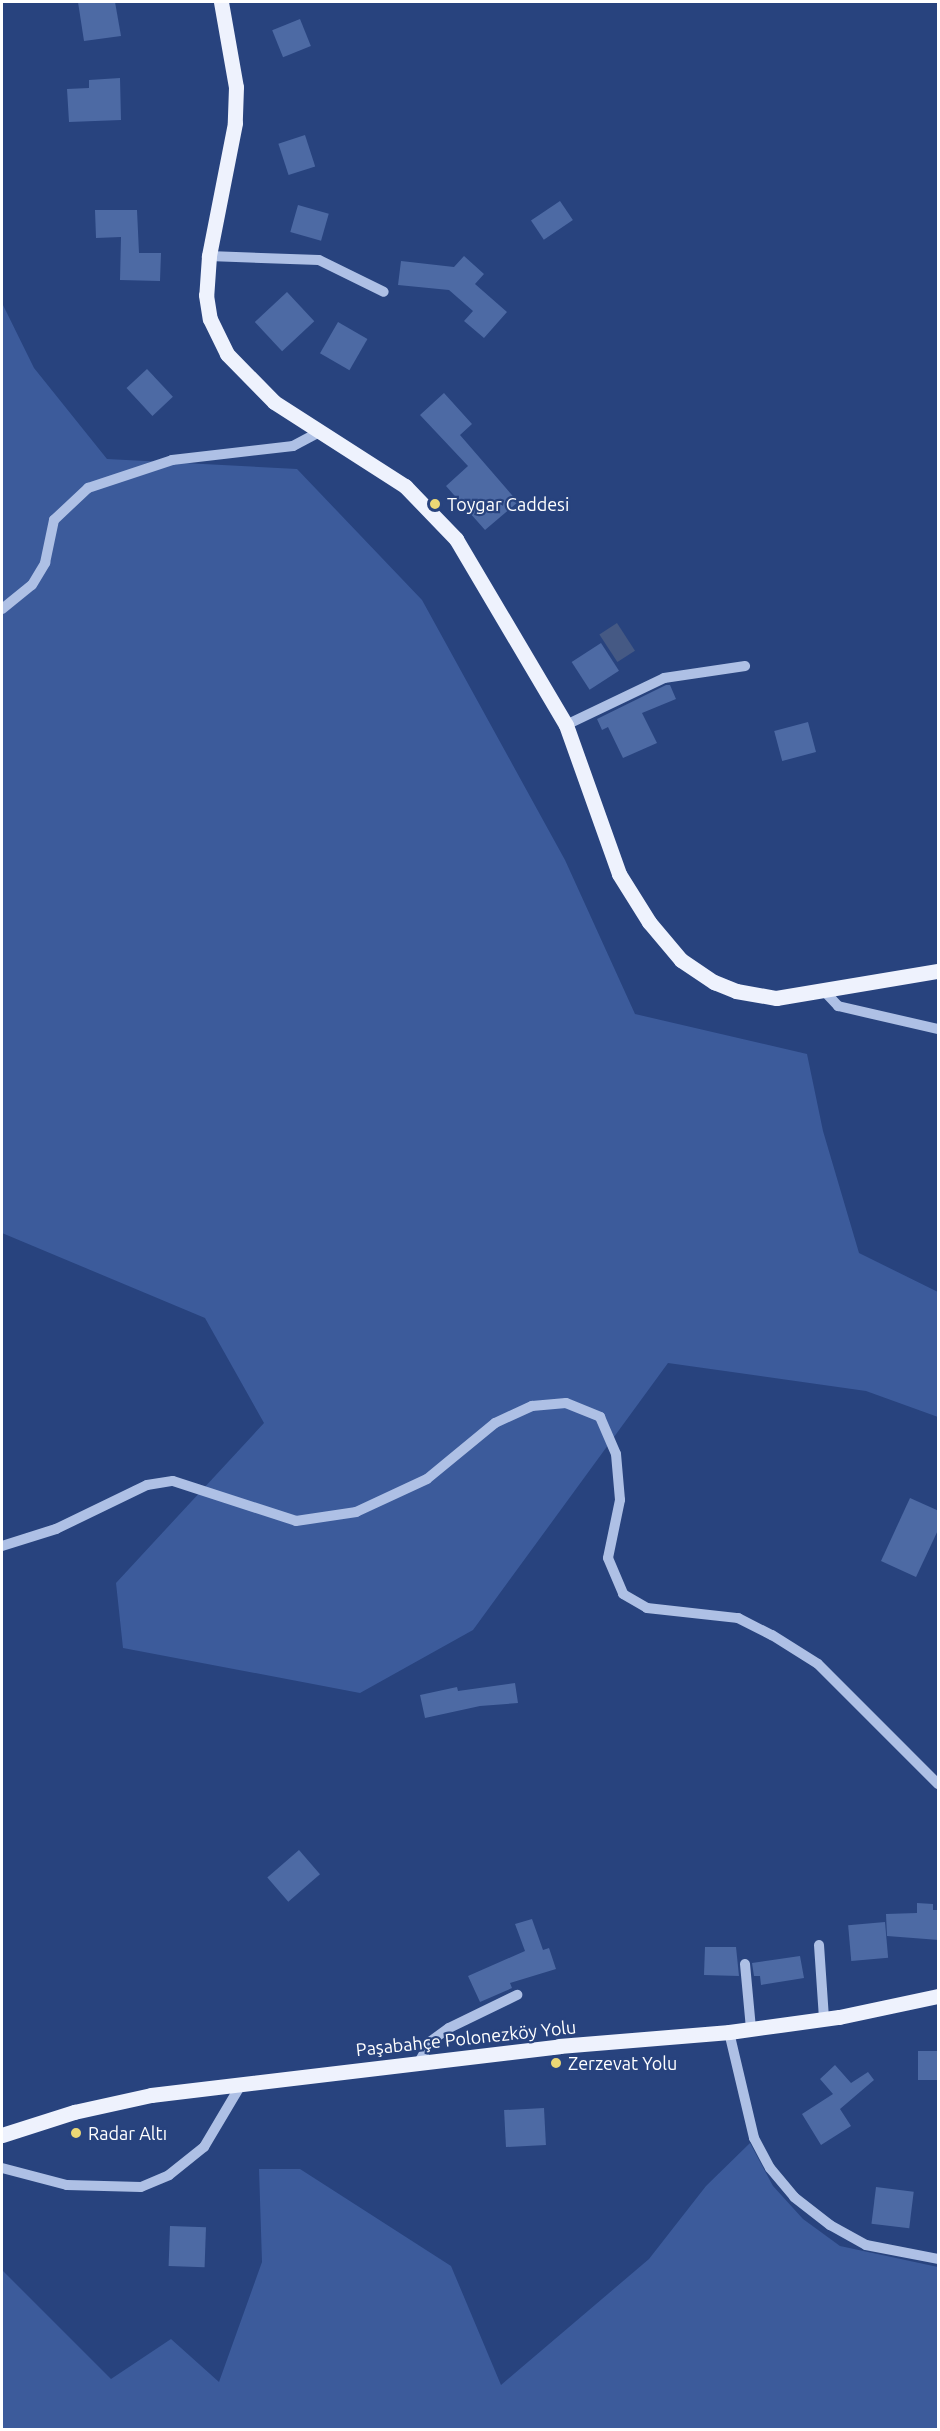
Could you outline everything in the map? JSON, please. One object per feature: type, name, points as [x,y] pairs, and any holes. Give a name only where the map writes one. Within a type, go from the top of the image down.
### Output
[{"type":"main road","points":[[221,2],[236,87],[235,123],[209,256],[206,295],[210,319],[227,354],[259,390],[405,486],[456,538],[567,724],[619,874],[665,944],[695,970],[736,991],[776,998],[826,993],[939,971]]},
{"type":"main road","name":"Paşabahçe Polonezköy Yolu","points":[[2,2135],[74,2112],[151,2095],[419,2062],[729,2032],[824,2019],[939,1996]]},
{"type":"street","points":[[209,256],[319,260],[384,292]]},
{"type":"street","points":[[2,609],[32,585],[45,562],[54,520],[88,488],[172,460],[293,446],[321,431]]},
{"type":"street","points":[[567,724],[664,678],[745,666]]},
{"type":"street","points":[[826,993],[838,1006],[939,1029]]},
{"type":"street","points":[[2,1546],[56,1529],[147,1485],[173,1481],[296,1521],[356,1512],[427,1479],[495,1423],[532,1406],[566,1403],[600,1417],[616,1454],[620,1500],[608,1558],[623,1594],[647,1608],[738,1618],[772,1635],[818,1664],[939,1784]]},
{"type":"street","points":[[819,1945],[824,2019]]},
{"type":"street","points":[[745,1964],[751,2029]]},
{"type":"street","points":[[419,2062],[431,2041],[449,2028],[517,1995]]},
{"type":"street","points":[[729,2032],[754,2138],[770,2168],[794,2197],[830,2225],[866,2245],[939,2259]]},
{"type":"street","points":[[2,2168],[67,2185],[141,2187],[169,2175],[204,2147],[243,2083]]},
{"type":"shaded area","points":[[2,303],[34,368],[107,459],[297,469],[422,600],[565,860],[635,1014],[807,1054],[823,1131],[859,1253],[938,1292],[938,1417],[866,1391],[668,1363],[473,1630],[360,1693],[123,1648],[116,1583],[264,1423],[205,1318],[2,1233]]},
{"type":"shaded area","points":[[617,623],[635,651],[617,662],[599,634]]},
{"type":"shaded area","points":[[750,2143],[773,2186],[803,2219],[840,2246],[938,2267],[938,2429],[2,2429],[2,2270],[111,2379],[171,2339],[219,2382],[262,2262],[259,2169],[300,2169],[451,2266],[501,2385],[649,2259],[706,2186]]},
{"type":"building","points":[[78,2],[115,2],[121,36],[84,41]]},
{"type":"building","points":[[300,19],[311,46],[283,57],[272,30]]},
{"type":"building","points":[[120,78],[121,120],[69,122],[67,89],[89,88],[89,80]]},
{"type":"building","points":[[305,135],[315,166],[289,175],[278,144]]},
{"type":"building","points":[[560,201],[573,220],[544,240],[531,221]]},
{"type":"building","points":[[298,205],[329,214],[321,241],[290,232]]},
{"type":"building","points":[[95,210],[137,210],[139,253],[161,253],[160,281],[120,280],[121,237],[96,238]]},
{"type":"building","points":[[464,256],[484,274],[475,284],[507,312],[484,338],[464,321],[473,311],[449,290],[398,285],[401,261],[454,267]]},
{"type":"building","points":[[287,292],[314,321],[282,351],[255,322]]},
{"type":"building","points":[[338,322],[367,339],[349,370],[320,353]]},
{"type":"building","points":[[147,369],[173,397],[152,416],[127,388]]},
{"type":"building","points":[[444,393],[472,424],[460,435],[518,502],[485,530],[446,486],[468,466],[420,415]]},
{"type":"building","points":[[601,643],[619,671],[590,690],[572,662]]},
{"type":"building","points":[[670,685],[676,699],[642,713],[657,743],[623,758],[608,727],[602,730],[597,719]]},
{"type":"building","points":[[808,722],[816,752],[782,761],[774,731]]},
{"type":"building","points":[[910,1498],[939,1511],[939,1528],[916,1577],[881,1561]]},
{"type":"building","points":[[515,1683],[518,1703],[480,1706],[425,1718],[420,1695],[457,1687],[458,1691]]},
{"type":"building","points":[[299,1850],[320,1874],[288,1902],[267,1878]]},
{"type":"building","points":[[917,1903],[933,1904],[933,1910],[939,1910],[939,1940],[887,1936],[886,1914],[917,1913]]},
{"type":"building","points":[[532,1919],[543,1950],[549,1948],[556,1969],[510,1983],[512,1988],[480,2002],[468,1976],[525,1951],[515,1924]]},
{"type":"building","points":[[885,1922],[888,1958],[851,1961],[848,1925]]},
{"type":"building","points":[[705,1947],[736,1947],[739,1976],[704,1975]]},
{"type":"building","points":[[800,1956],[804,1978],[761,1985],[760,1976],[754,1976],[752,1963]]},
{"type":"building","points":[[918,2051],[938,2051],[938,2080],[918,2080]]},
{"type":"building","points":[[835,2065],[851,2083],[868,2072],[874,2080],[840,2109],[851,2126],[821,2145],[802,2114],[833,2094],[820,2079]]},
{"type":"building","points":[[544,2108],[546,2145],[506,2147],[504,2110]]},
{"type":"building","points":[[876,2187],[914,2192],[909,2228],[871,2224]]},
{"type":"building","points":[[170,2226],[206,2227],[205,2267],[169,2266]]},
{"type":"place","name":"Toygar Caddesi","points":[[435,504]]},
{"type":"place","name":"Zerzevat Yolu","points":[[556,2063]]},
{"type":"place","name":"Radar Altı","points":[[76,2133]]}]
